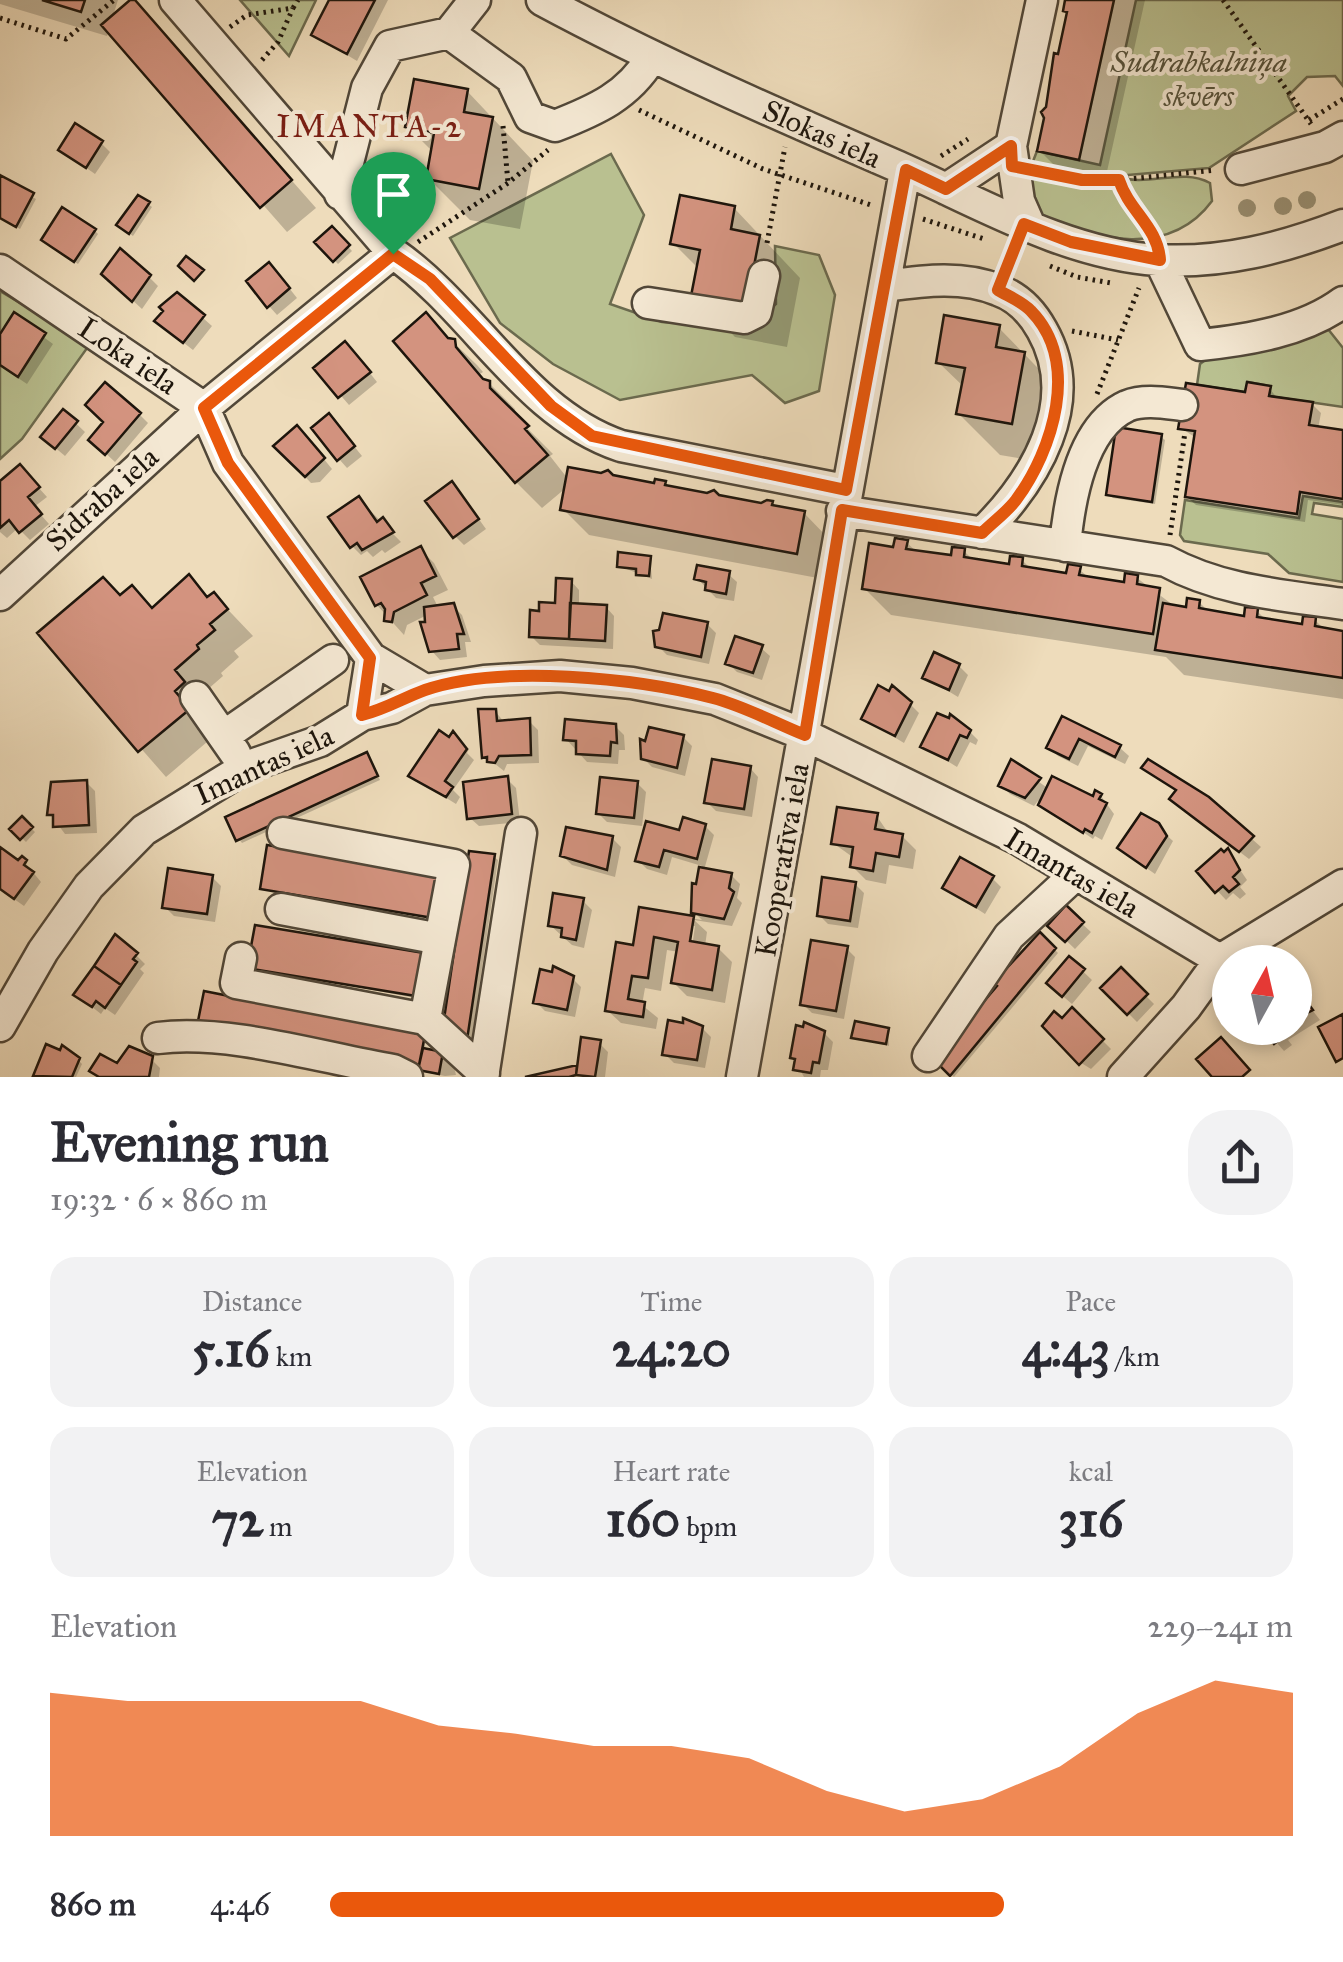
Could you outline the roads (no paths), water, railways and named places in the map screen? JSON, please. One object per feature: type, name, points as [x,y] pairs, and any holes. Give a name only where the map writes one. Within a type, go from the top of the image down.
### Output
[{"type":"street","points":[[175,0],[393,254],[430,279],[551,406],[592,436],[982,533],[1166,561],[1197,578],[1235,588],[1343,604]]},
{"type":"street","points":[[340,194],[367,88],[390,46],[450,33],[475,0]]},
{"type":"street","name":"Slokas iela","points":[[542,0],[651,58],[1027,225],[1086,246],[1160,260],[1229,258],[1289,246],[1343,225]]},
{"type":"street","points":[[1027,225],[1012,156],[1042,0]]},
{"type":"street","points":[[450,33],[511,78],[530,117],[555,126],[616,98],[638,79],[651,58]]},
{"type":"street","points":[[1241,169],[1325,147],[1343,137]]},
{"type":"street","points":[[946,189],[1012,156]]},
{"type":"street","name":"Kooperatīva iela","points":[[742,1077],[906,170]]},
{"type":"street","name":"Sidraba iela","points":[[0,595],[204,408],[393,254]]},
{"type":"street","points":[[1160,260],[1200,345],[1297,326],[1325,316],[1343,302]]},
{"type":"street","name":"Loka iela","points":[[0,270],[204,408],[228,463],[370,658],[425,690]]},
{"type":"street","points":[[648,303],[744,318],[756,312],[764,276]]},
{"type":"street","points":[[885,286],[943,279],[998,290],[1032,312],[1050,343],[1061,386],[1044,445],[1016,499],[982,533]]},
{"type":"street","points":[[1065,546],[1068,514],[1090,444],[1109,420],[1128,406],[1155,401],[1184,418]]},
{"type":"street","points":[[362,715],[370,658]]},
{"type":"street","points":[[224,736],[334,660]]},
{"type":"street","name":"Imantas iela","points":[[0,1026],[88,886],[144,830],[246,768],[320,741],[362,715],[392,708],[425,690],[484,680],[560,676],[632,683],[715,698],[805,735],[1018,840],[1212,955]]},
{"type":"street","points":[[196,697],[246,768]]},
{"type":"street","points":[[283,833],[454,866],[425,1019]]},
{"type":"street","points":[[484,1075],[521,833]]},
{"type":"street","points":[[928,1056],[1009,936],[1076,874]]},
{"type":"street","points":[[1245,945],[1343,885]]},
{"type":"street","points":[[281,909],[440,940]]},
{"type":"street","points":[[241,958],[236,983],[425,1019],[484,1075]]},
{"type":"street","points":[[1123,1077],[1186,1007],[1212,971]]},
{"type":"street","points":[[158,1038],[220,1040],[393,1070],[406,1077]]},
{"type":"district","name":"IMANTA-2","points":[[370,126]]},
{"type":"park label","name":"Sudrabkalniņa skvērs","points":[[1199,79]]}]
